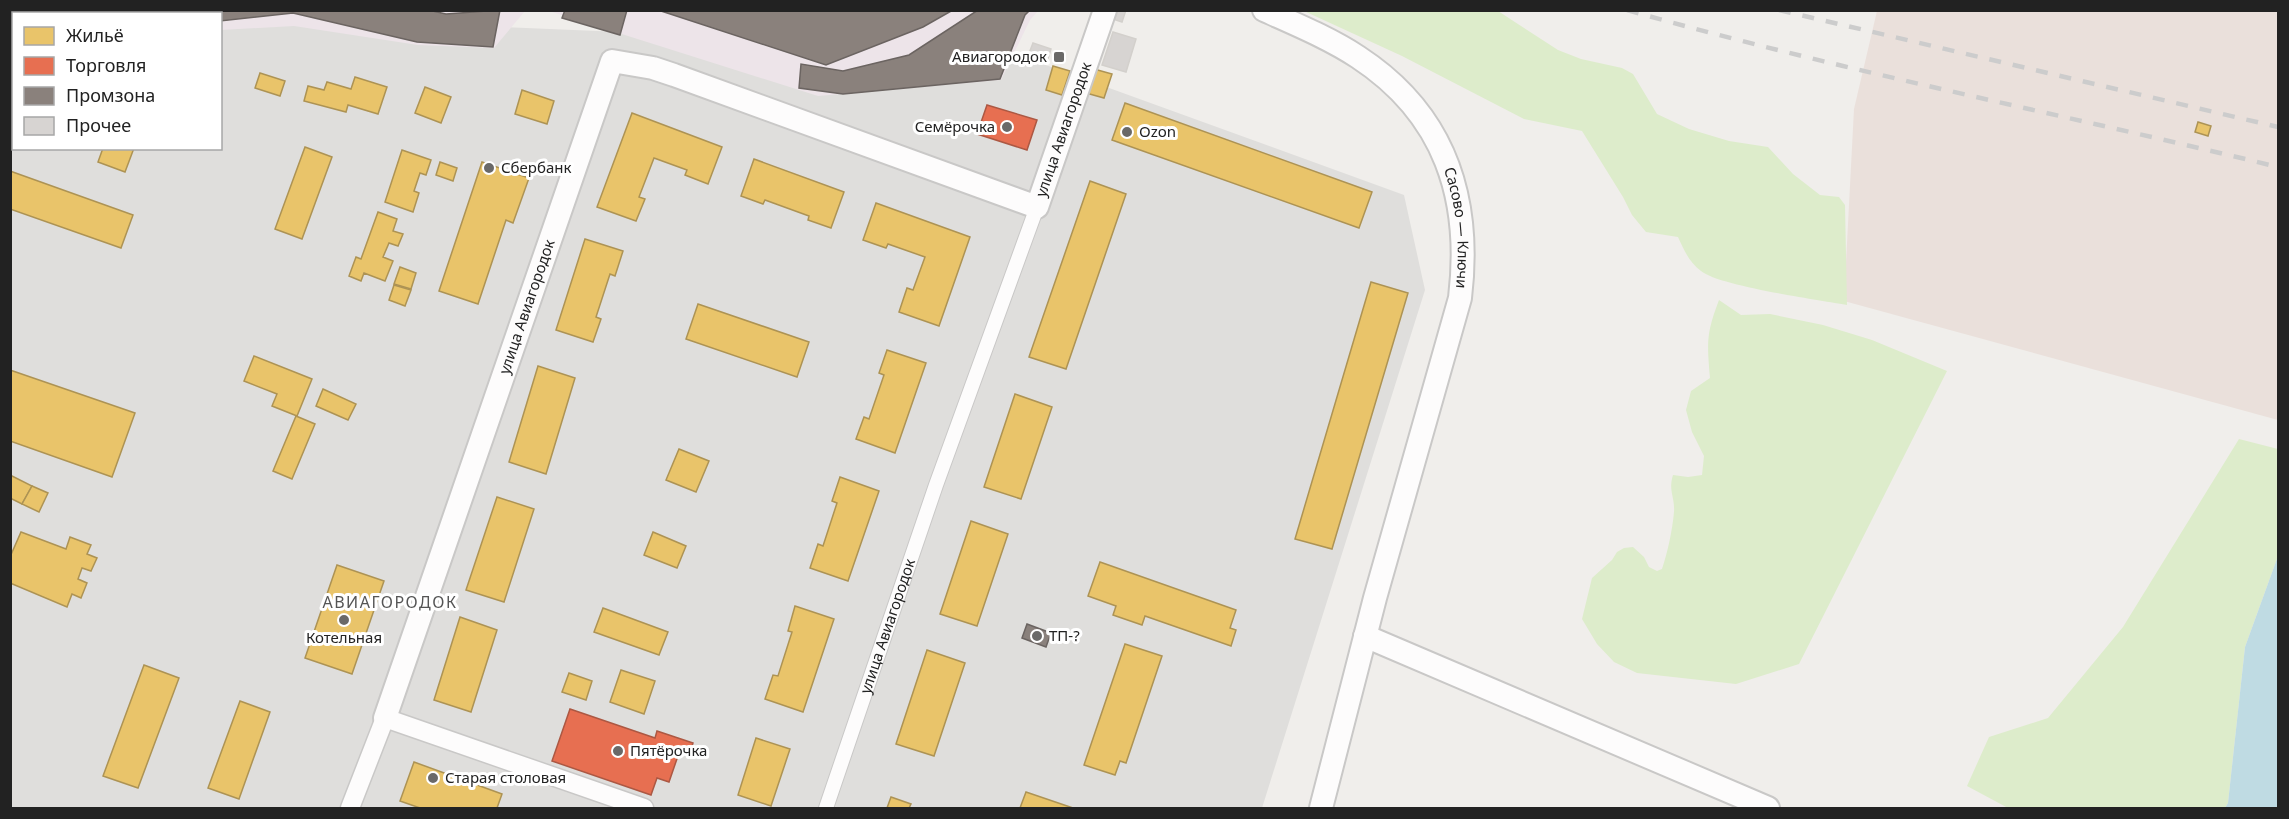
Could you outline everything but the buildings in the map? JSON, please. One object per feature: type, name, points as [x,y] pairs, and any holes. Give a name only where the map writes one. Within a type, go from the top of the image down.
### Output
[{"type":"street","name":"улица Авиагородок","points":[[826,808],[936,485],[1037,207],[1105,10]]},
{"type":"street","name":"Сасово — Ключи","points":[[1264,10],[1357,56],[1385,76],[1407,98],[1438,143],[1456,189],[1461,211],[1464,247],[1460,297],[1365,636],[1321,808]]},
{"type":"street","name":"улица Авиагородок","points":[[385,718],[612,61],[653,68],[674,75],[1037,207]]},
{"type":"street","points":[[1365,636],[1768,808]]},
{"type":"street","points":[[350,808],[385,718],[644,808]]},
{"type":"shaded area","points":[[11,10],[525,11],[494,48],[418,45],[294,26],[222,30],[222,12],[12,12],[11,15]]},
{"type":"shaded area","name":"Авиагородок","points":[[115,10],[12,12],[12,150],[222,150],[222,15],[999,48],[1404,195],[1425,290],[1262,808],[11,808],[10,11]]},
{"type":"shaded area","points":[[549,11],[1038,11],[1030,20],[1001,80],[818,96]]},
{"type":"shaded area","points":[[1877,11],[2278,11],[2278,420],[1844,301],[1854,109]]},
{"type":"green space","points":[[1304,11],[1498,11],[1558,50],[1581,59],[1622,68],[1633,74],[1657,114],[1689,129],[1729,141],[1768,147],[1793,174],[1820,195],[1839,197],[1845,205],[1847,305],[1748,287],[1711,277],[1690,260],[1678,237],[1646,232],[1632,215],[1582,131],[1524,119],[1402,56]]},
{"type":"green space","points":[[1719,300],[1741,315],[1770,314],[1823,325],[1872,340],[1947,371],[1799,664],[1736,684],[1637,673],[1614,662],[1597,644],[1582,619],[1592,578],[1612,560],[1617,552],[1633,547],[1644,557],[1649,567],[1657,571],[1662,569],[1673,519],[1671,485],[1673,475],[1688,477],[1702,475],[1704,456],[1692,432],[1686,410],[1691,391],[1710,378],[1708,338]]},
{"type":"green space","points":[[2239,439],[2278,449],[2278,556],[2245,647],[2228,803],[2225,808],[2008,808],[1967,786],[1989,737],[2048,718],[2123,627]]},
{"type":"water","points":[[2278,556],[2278,808],[2225,808],[2228,803],[2245,647]]},
{"type":"railway","points":[[1627,10],[1871,73],[2278,167]]},
{"type":"railway","points":[[1779,10],[2278,127]]},
{"type":"place","name":"Авиагородок","points":[[1059,57]]},
{"type":"place","name":"Семёрочка","points":[[1007,127]]},
{"type":"place","name":"Ozon","points":[[1127,132]]},
{"type":"place","name":"Сбербанк","points":[[489,168]]},
{"type":"place","name":"Котельная","points":[[344,620]]},
{"type":"place","name":"ТП-?","points":[[1037,636]]},
{"type":"place","name":"Пятёрочка","points":[[618,751]]},
{"type":"place","name":"Старая столовая","points":[[433,778]]},
{"type":"district","name":"АВИАГОРОДОК","points":[[390,602]]}]
